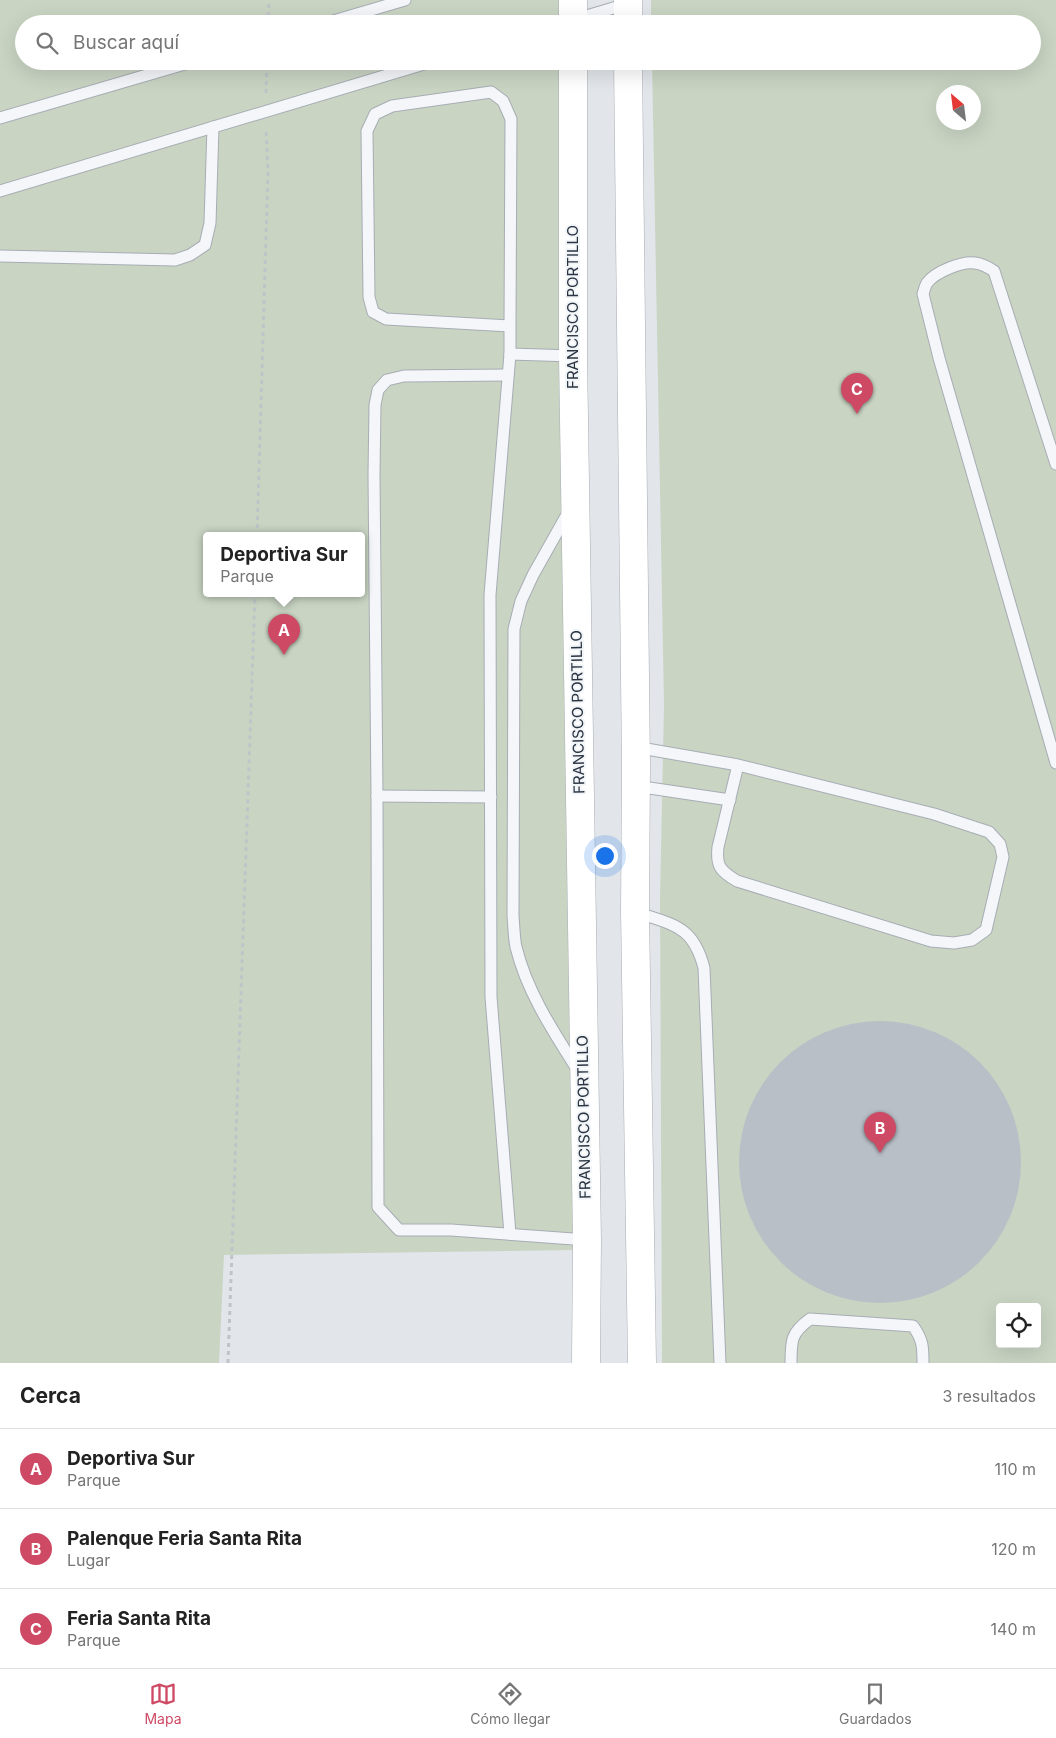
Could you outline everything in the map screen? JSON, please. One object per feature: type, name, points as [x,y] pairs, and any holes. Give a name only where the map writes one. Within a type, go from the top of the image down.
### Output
[{"type":"main road","name":"FRANCISCO PORTILLO","points":[[573,70],[573,356],[587,1240],[586,1363]]},
{"type":"main road","points":[[628,70],[636,786],[635,912],[642,1363]]},
{"type":"lane","points":[[354,15],[405,0]]},
{"type":"lane","points":[[584,15],[628,9]]},
{"type":"lane","points":[[0,118],[164,70]]},
{"type":"lane","points":[[0,191],[404,70]]},
{"type":"lane","points":[[510,326],[386,319],[373,312],[369,297],[367,131],[375,114],[392,106],[491,92],[503,101],[511,119],[510,354],[490,595],[491,997],[510,1234]]},
{"type":"lane","points":[[0,256],[175,260],[190,256],[205,245],[210,223],[213,127]]},
{"type":"lane","points":[[1056,464],[994,271],[984,265],[973,262],[953,266],[933,277],[926,284],[923,294],[939,358],[1056,763]]},
{"type":"lane","points":[[510,354],[573,356]]},
{"type":"lane","points":[[508,375],[404,376],[387,380],[378,390],[375,405],[378,1207],[399,1230],[451,1230],[587,1240]]},
{"type":"lane","points":[[575,501],[533,575],[521,601],[514,629],[513,916],[516,945],[523,971],[541,1010],[583,1079]]},
{"type":"lane","points":[[635,747],[738,765],[934,814],[989,832],[1000,844],[1003,857],[986,930],[972,940],[954,943],[931,941],[737,881],[723,873],[717,860],[718,847],[738,765]]},
{"type":"lane","points":[[636,786],[730,800]]},
{"type":"lane","points":[[377,796],[490,797]]},
{"type":"lane","points":[[635,912],[678,926],[693,939],[700,953],[704,968],[720,1363]]},
{"type":"lane","points":[[790,1363],[791,1342],[797,1328],[810,1319],[913,1326],[919,1334],[923,1345],[923,1363]]},
{"type":"path","points":[[268,15],[269,0]]},
{"type":"path","points":[[257,532],[268,172],[267,70]]},
{"type":"path","points":[[228,1363],[255,597]]},
{"type":"green space","points":[[0,0],[563,0],[563,15],[15,15],[15,70],[564,70],[574,1250],[224,1255],[219,1363],[0,1363]]},
{"type":"green space","points":[[651,0],[1056,0],[1056,1363],[662,1363],[660,898],[664,705],[652,70],[1041,70],[1041,15],[651,15]]},
{"type":"building","points":[[880,1021],[907,1024],[934,1032],[969,1053],[989,1073],[1010,1108],[1018,1135],[1021,1162],[1018,1189],[1010,1216],[989,1251],[969,1271],[934,1292],[907,1300],[880,1303],[853,1300],[826,1292],[791,1271],[771,1251],[750,1216],[742,1189],[739,1162],[742,1135],[750,1108],[771,1073],[791,1053],[826,1032],[853,1024]]},
{"type":"place","name":"Feria Santa Rita","points":[[857,414]]},
{"type":"place","name":"Deportiva Sur","points":[[284,655]]},
{"type":"place","name":"Palenque Feria Santa Rita","points":[[880,1153]]}]
